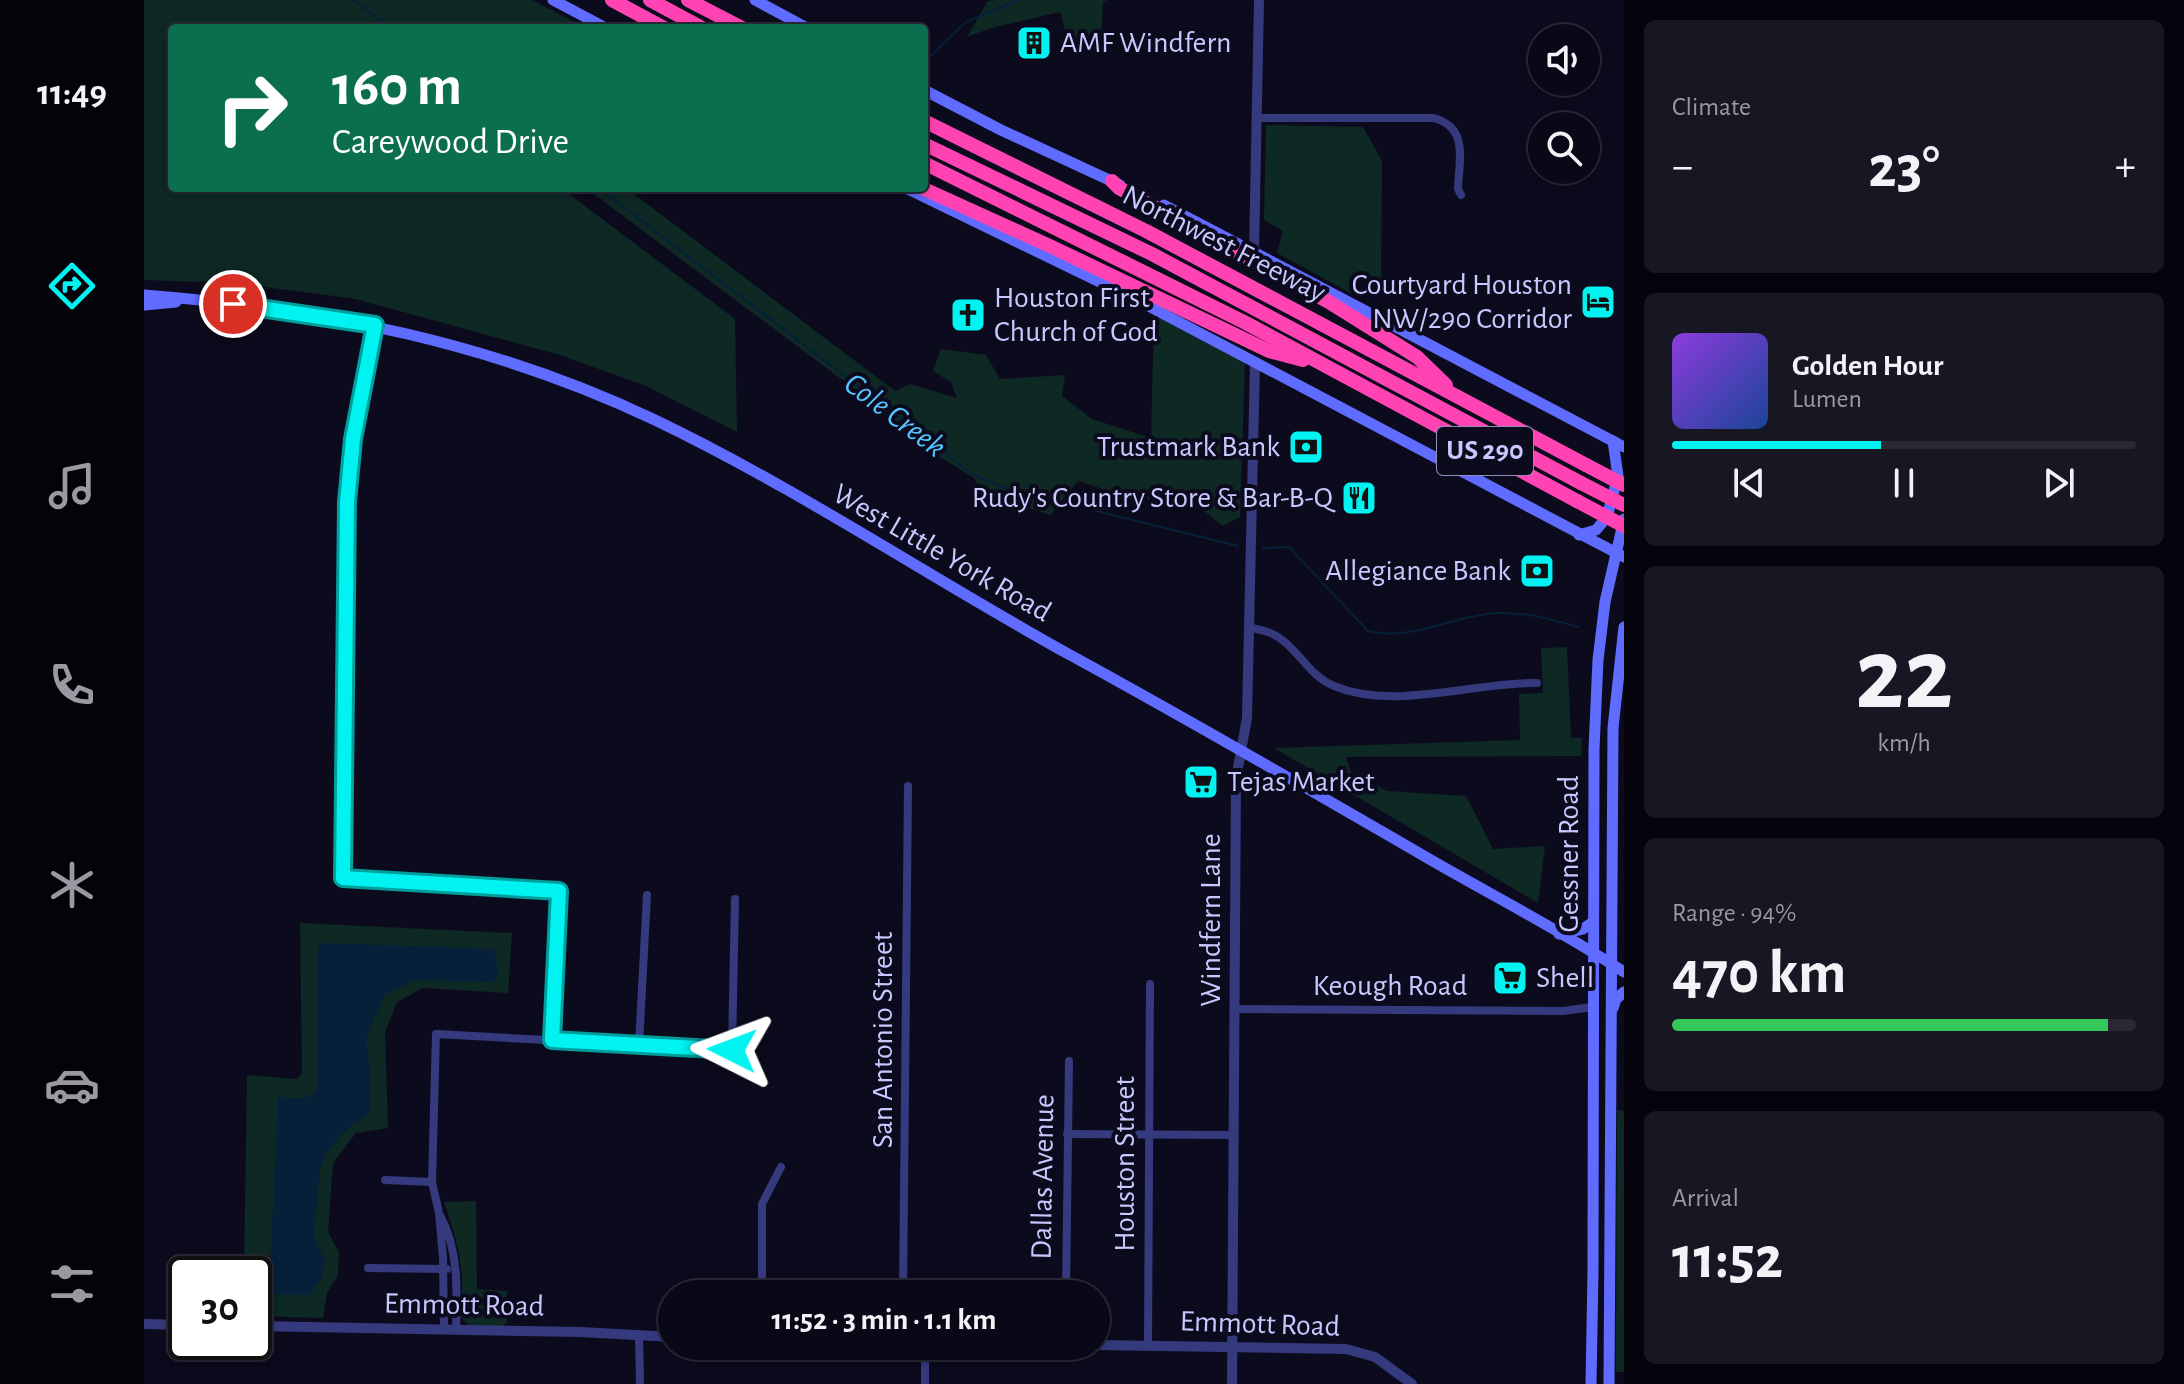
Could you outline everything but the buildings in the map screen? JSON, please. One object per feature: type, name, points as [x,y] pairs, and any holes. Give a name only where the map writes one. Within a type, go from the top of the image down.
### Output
[{"type":"highway","points":[[612,0],[657,24]]},
{"type":"highway","points":[[650,0],[695,24]]},
{"type":"highway","points":[[688,0],[734,24]]},
{"type":"highway","name":"Northwest Freeway","points":[[928,123],[1146,231],[1624,485]]},
{"type":"highway","points":[[928,146],[1152,254],[1624,505]]},
{"type":"highway","name":"Northwest Freeway","points":[[928,165],[1230,315],[1624,526]]},
{"type":"highway","points":[[1112,181],[1119,188],[1329,302],[1417,357],[1458,397]]},
{"type":"highway","points":[[928,191],[1269,351],[1322,365]]},
{"type":"main road","points":[[553,0],[598,24]]},
{"type":"main road","points":[[755,0],[800,24]]},
{"type":"main road","points":[[928,92],[1254,252],[1618,444],[1618,476],[1607,517],[1596,530],[1579,535]]},
{"type":"main road","points":[[914,192],[1116,289],[1620,555]]},
{"type":"main road","name":"West Little York Road","points":[[144,295],[255,306],[375,325],[473,350],[546,374],[656,421],[828,514],[1624,972]]},
{"type":"main road","name":"West Little York Road","points":[[144,305],[188,301]]},
{"type":"main road","name":"Gessner Road","points":[[1591,1384],[1595,716],[1605,602],[1620,555],[1624,519]]},
{"type":"main road","name":"Gessner Road","points":[[1609,1384],[1614,717],[1624,627]]},
{"type":"main road","points":[[1595,716],[1614,717]]},
{"type":"main road","points":[[1593,818],[1612,818]]},
{"type":"main road","points":[[1559,934],[1583,929],[1593,922]]},
{"type":"main road","points":[[1612,1009],[1616,999],[1624,992]]},
{"type":"main road","points":[[1592,1125],[1612,1125]]},
{"type":"main road","points":[[1593,1271],[1611,1271]]},
{"type":"main road","points":[[1592,1356],[1611,1357]]},
{"type":"street","points":[[1254,252],[1259,0]]},
{"type":"street","points":[[1256,118],[1434,118],[1446,121],[1455,129],[1459,140],[1458,189],[1461,195]]},
{"type":"street","points":[[375,325],[353,439],[347,502],[343,878],[559,891],[552,1040]]},
{"type":"street","name":"Windfern Lane","points":[[1232,1384],[1236,779],[1247,718],[1255,362]]},
{"type":"street","points":[[1249,627],[1281,639],[1325,682],[1360,693],[1408,695],[1489,684],[1537,683]]},
{"type":"street","name":"San Antonio Street","points":[[903,1280],[908,786]]},
{"type":"street","points":[[639,1045],[647,895]]},
{"type":"street","points":[[444,1329],[444,1270],[439,1213],[432,1182],[436,1034],[732,1050],[735,899]]},
{"type":"street","name":"Houston Street","points":[[1148,1345],[1150,984]]},
{"type":"street","name":"Keough Road","points":[[1235,1009],[1563,1011],[1592,1007]]},
{"type":"street","name":"Dallas Avenue","points":[[1066,1280],[1069,1061]]},
{"type":"street","points":[[1067,1134],[1232,1135]]},
{"type":"street","points":[[762,1280],[762,1204],[781,1167]]},
{"type":"street","points":[[385,1180],[432,1182]]},
{"type":"street","points":[[439,1213],[449,1232],[456,1268],[456,1329]]},
{"type":"street","points":[[368,1268],[456,1268]]},
{"type":"street","points":[[144,1324],[168,1325]]},
{"type":"street","name":"Emmott Road","points":[[272,1326],[581,1332],[658,1337]]},
{"type":"street","points":[[639,1336],[640,1384]]},
{"type":"street","name":"Emmott Road","points":[[1110,1345],[1358,1351],[1384,1361],[1412,1384]]},
{"type":"street","points":[[925,1360],[925,1384]]},
{"type":"green space","points":[[144,0],[532,0],[578,24],[168,24],[168,192],[566,192],[735,319],[737,432],[646,386],[560,355],[356,299],[235,283],[144,280]]},
{"type":"green space","points":[[1107,0],[1103,2],[1101,45],[1072,53],[1060,12],[991,28],[967,37],[988,1]]},
{"type":"green space","points":[[1266,125],[1363,127],[1382,161],[1381,284],[1361,280],[1354,295],[1277,253],[1283,231],[1264,220]]},
{"type":"green space","points":[[591,192],[631,192],[895,391],[910,384],[957,398],[951,382],[933,371],[941,349],[986,355],[1000,379],[1065,375],[1062,396],[1092,419],[1151,438],[1154,314],[1245,360],[1240,517],[1223,526],[1191,501],[1131,498],[1078,481],[1050,515],[982,492],[974,478],[921,445],[917,436]]},
{"type":"green space","points":[[1567,647],[1571,738],[1582,738],[1581,756],[1346,757],[1351,772],[1387,791],[1466,796],[1493,849],[1545,846],[1538,903],[1274,748],[1520,740],[1519,694],[1543,693],[1541,648]]},
{"type":"green space","points":[[300,923],[512,933],[508,993],[423,988],[397,1002],[385,1033],[388,1128],[356,1133],[333,1163],[328,1232],[339,1253],[338,1275],[327,1293],[323,1318],[272,1317],[272,1256],[244,1256],[247,1075],[297,1079],[302,1074]]},
{"type":"green space","points":[[1617,1110],[1624,1111],[1624,1372],[1616,1372]]},
{"type":"green space","points":[[476,1201],[477,1289],[507,1291],[507,1322],[499,1330],[469,1326],[461,1317],[460,1258],[444,1202]]},
{"type":"water","points":[[324,943],[494,949],[497,976],[493,982],[415,980],[385,994],[366,1038],[370,1110],[365,1118],[339,1137],[320,1168],[314,1238],[325,1260],[322,1277],[310,1295],[272,1294],[271,1256],[278,1097],[305,1098],[317,1089],[319,946]]},
{"type":"waterway","name":"Cole Creek","points":[[353,0],[385,24]]},
{"type":"waterway","points":[[928,58],[966,22],[1019,0]]},
{"type":"waterway","name":"Cole Creek","points":[[604,192],[971,473],[1004,488],[1238,546]]},
{"type":"waterway","name":"Cole Creek","points":[[1263,548],[1289,547],[1368,631],[1416,631],[1497,613],[1528,615],[1578,627]]},
{"type":"place","name":"AMF Windfern","points":[[1034,43]]},
{"type":"place","name":"Courtyard Houston NW/290 Corridor","points":[[1598,302]]},
{"type":"place","name":"Houston First Church of God","points":[[968,315]]},
{"type":"place","name":"Trustmark Bank","points":[[1306,447]]},
{"type":"place","name":"Rudy's Country Store & Bar-B-Q","points":[[1359,498]]},
{"type":"place","name":"Allegiance Bank","points":[[1537,571]]},
{"type":"place","name":"Tejas Market","points":[[1201,782]]},
{"type":"place","name":"Shell","points":[[1510,978]]},
{"type":"route","points":[[233,304],[375,325],[353,439],[347,502],[343,878],[559,891],[552,1040],[732,1050]]}]
